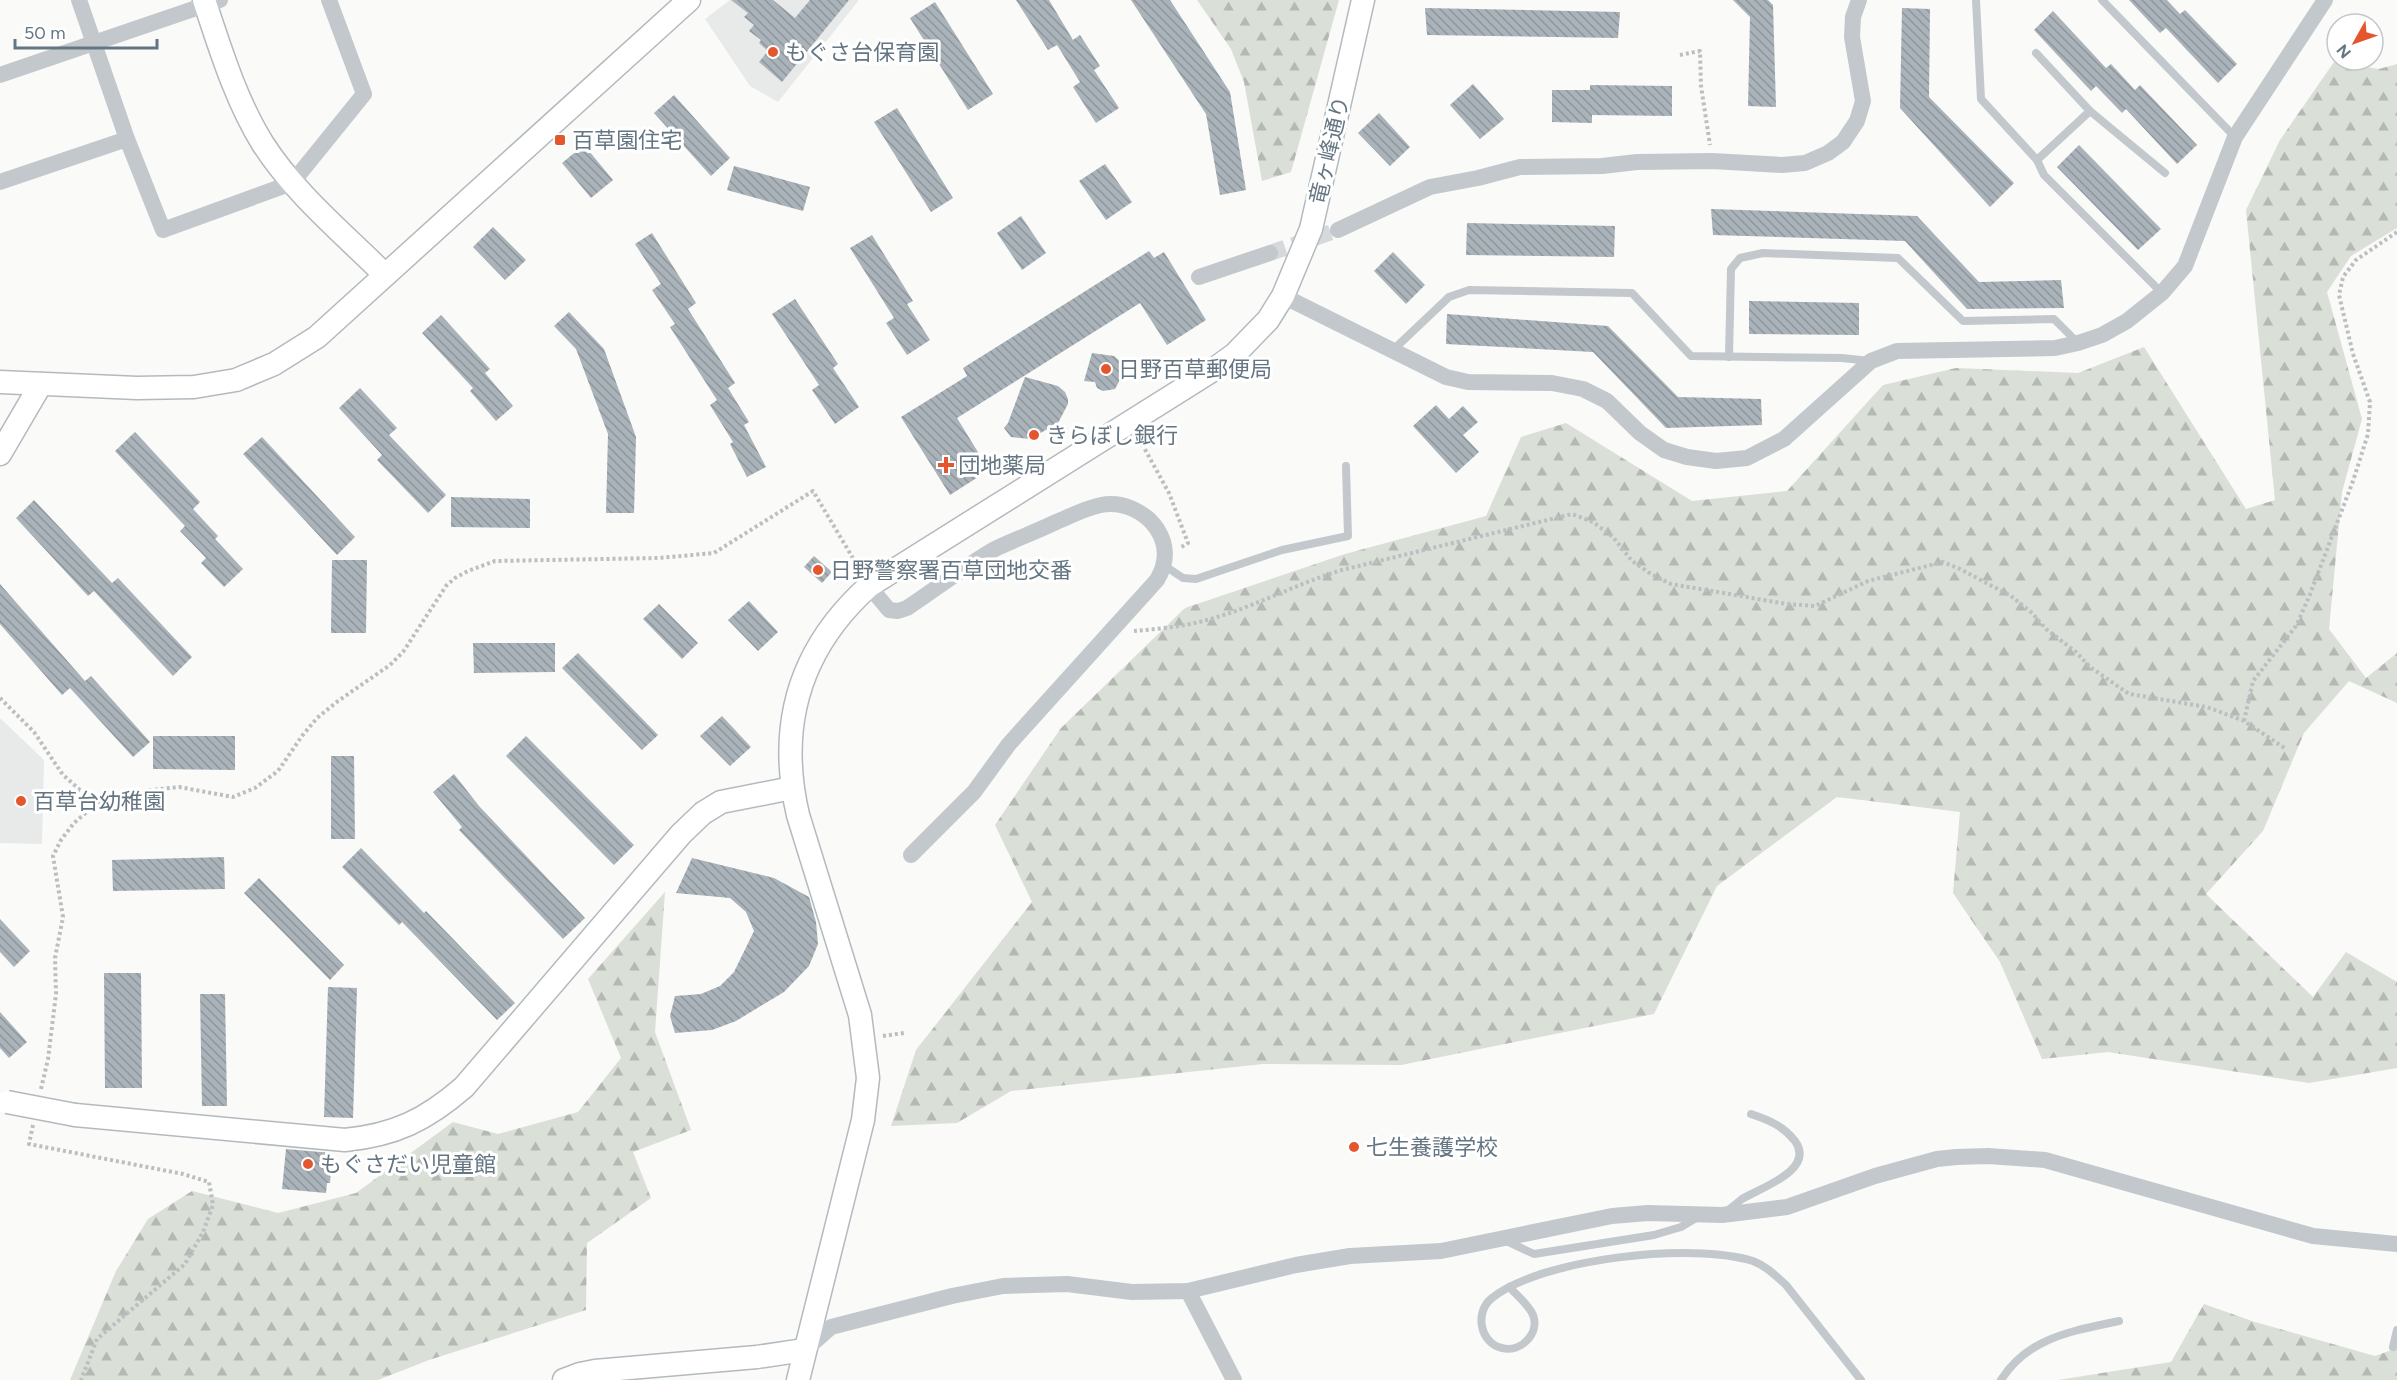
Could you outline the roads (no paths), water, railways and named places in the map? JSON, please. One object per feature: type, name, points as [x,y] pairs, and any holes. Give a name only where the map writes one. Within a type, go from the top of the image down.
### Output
[{"type":"street","points":[[79,0],[127,139],[163,230],[292,183],[364,94],[329,0]]},
{"type":"street","points":[[0,382],[137,388],[194,387],[236,380],[274,364],[317,337],[689,0]]},
{"type":"street","name":"竜ヶ峰通り","points":[[798,1380],[863,1120],[868,1078],[860,1016],[798,815],[792,788],[791,738],[796,700],[806,669],[835,621],[865,579],[1213,370],[1254,336],[1268,320],[1283,296],[1311,229],[1363,0]]},
{"type":"street","points":[[1338,230],[1430,187],[1520,167],[1712,161],[1782,165],[1805,163],[1828,153],[1843,142],[1857,121],[1863,101],[1852,38],[1852,17],[1859,0]]},
{"type":"street","points":[[1283,296],[1446,377],[1468,382],[1552,383],[1583,388],[1607,401],[1640,433],[1664,450],[1687,457],[1716,461],[1747,458],[1784,439],[1871,361],[1897,351],[2019,350],[2055,348],[2078,343],[2102,335],[2127,321],[2162,294],[2185,266],[2235,137],[2325,0]]},
{"type":"street","points":[[0,75],[210,2],[233,84],[263,144],[292,183],[385,275]]},
{"type":"street","points":[[0,182],[127,139]]},
{"type":"street","points":[[1199,277],[1269,253]]},
{"type":"street","points":[[0,454],[40,384]]},
{"type":"street","points":[[865,579],[889,610],[898,611],[907,608],[994,550],[1082,511],[1101,505],[1118,504],[1148,518],[1164,544],[1165,567],[1157,580],[1009,744],[974,792],[911,855]]},
{"type":"street","points":[[4,1099],[75,1115],[345,1140],[370,1137],[404,1128],[426,1117],[464,1087],[681,834],[703,813],[721,802],[792,788]]},
{"type":"street","points":[[564,1380],[595,1371],[757,1358],[804,1350],[831,1327],[952,1296],[1003,1286],[1067,1284],[1132,1292],[1188,1291],[1314,1262],[1350,1256],[1441,1251],[1612,1216],[1648,1213],[1722,1215],[1787,1207],[1875,1176],[1937,1159],[1988,1156],[2045,1160],[2313,1236],[2397,1244]]},
{"type":"street","points":[[1188,1291],[1234,1380]]},
{"type":"lane","points":[[1976,0],[1981,99],[2037,160],[2044,175],[2162,294]]},
{"type":"lane","points":[[2102,0],[2235,137]]},
{"type":"lane","points":[[2036,53],[2090,111],[2165,172]]},
{"type":"lane","points":[[2037,160],[2090,111]]},
{"type":"lane","points":[[1729,357],[1731,269],[1740,258],[1763,252],[1898,258],[1963,321],[2054,319],[2078,343]]},
{"type":"lane","points":[[1392,351],[1449,297],[1469,290],[1632,293],[1691,356],[1842,358],[1871,361]]},
{"type":"lane","points":[[1165,567],[1183,578],[1196,579],[1282,550],[1348,536],[1346,466]]},
{"type":"lane","points":[[1722,1215],[1742,1199],[1792,1170],[1799,1160],[1799,1147],[1788,1132],[1770,1120],[1751,1114]]},
{"type":"lane","points":[[1502,1239],[1534,1254],[1654,1235],[1681,1227],[1702,1215]]},
{"type":"lane","points":[[1600,1243],[1602,1260]]},
{"type":"lane","points":[[1509,1287],[1533,1316],[1534,1327],[1532,1335],[1523,1344],[1513,1348],[1502,1348],[1492,1342],[1484,1331],[1480,1316],[1483,1307],[1509,1287],[1530,1278],[1602,1260],[1668,1252],[1726,1255],[1754,1262],[1771,1272],[1786,1285],[1861,1380]]},
{"type":"lane","points":[[2001,1380],[2011,1364],[2044,1341],[2064,1333],[2119,1321]]},
{"type":"lane","points":[[2393,1347],[2397,1330]]},
{"type":"tunnel","points":[[1270,253],[1338,230]]},
{"type":"place","name":"もぐさ台保育園","points":[[773,52]]},
{"type":"place","name":"百草園住宅","points":[[560,140]]},
{"type":"place","name":"日野百草郵便局","points":[[1106,369]]},
{"type":"place","name":"きらぼし銀行","points":[[1034,435]]},
{"type":"place","name":"団地薬局","points":[[946,465]]},
{"type":"place","name":"日野警察署百草団地交番","points":[[818,570]]},
{"type":"place","name":"百草台幼稚園","points":[[21,801]]},
{"type":"place","name":"七生養護学校","points":[[1354,1147]]},
{"type":"place","name":"もぐさだい児童館","points":[[308,1164]]}]
